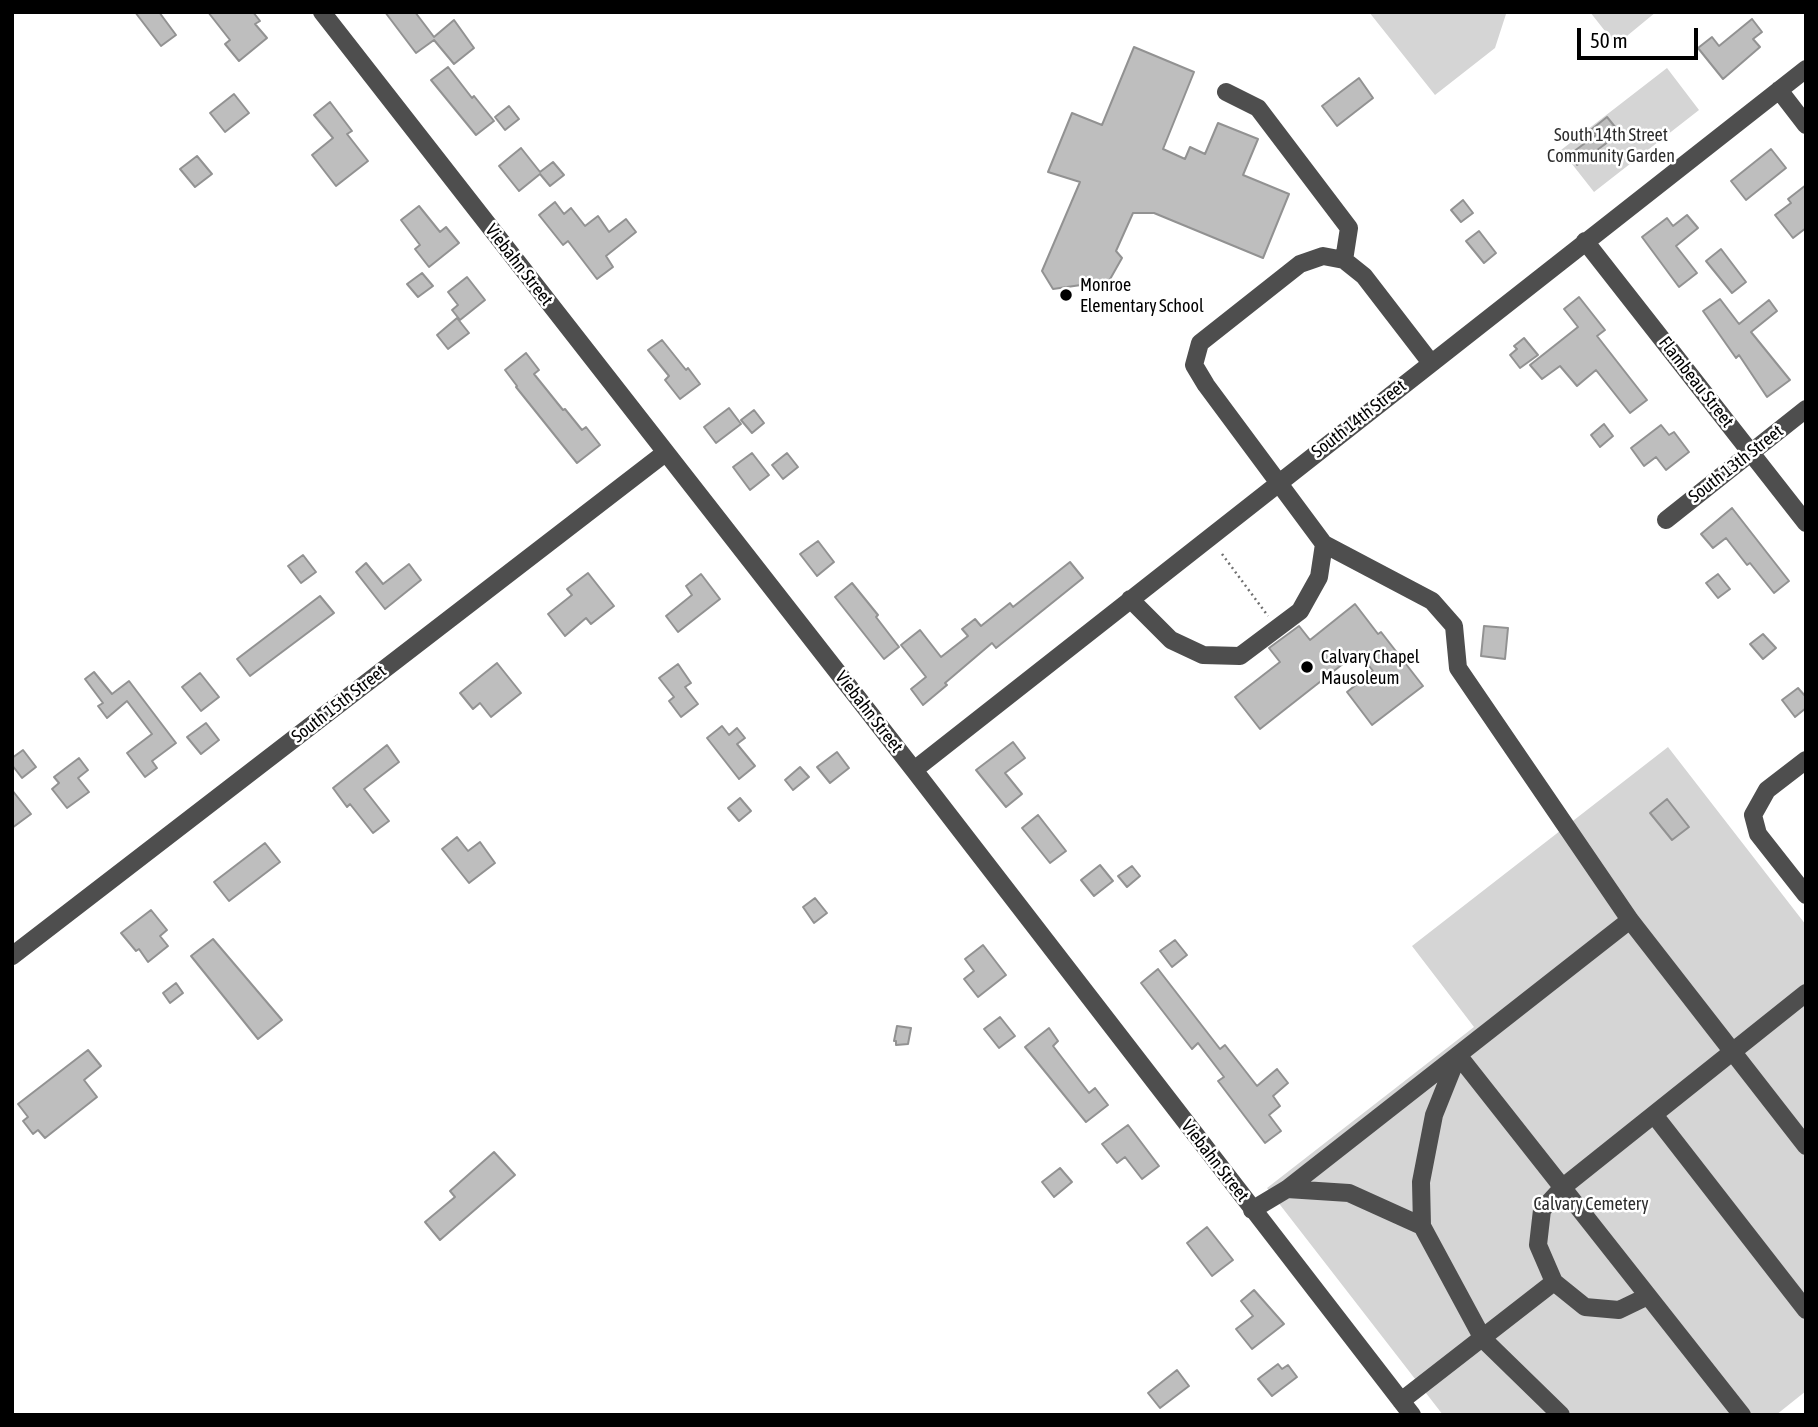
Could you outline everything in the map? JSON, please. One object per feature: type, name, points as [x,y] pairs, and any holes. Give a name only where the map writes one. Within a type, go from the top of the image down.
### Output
[{"type":"street","name":"Viebahn Street","points":[[322,12],[914,770],[1406,1408]]},
{"type":"street","name":"South 14th Street","points":[[914,770],[1806,69]]},
{"type":"street","points":[[1779,90],[1806,125]]},
{"type":"street","points":[[1226,92],[1258,108],[1349,228],[1344,260]]},
{"type":"street","name":"Flambeau Street","points":[[1585,242],[1806,523]]},
{"type":"street","points":[[1431,363],[1364,276],[1344,260],[1323,256],[1300,264],[1200,344],[1194,365],[1206,385],[1325,544],[1433,601],[1454,626],[1458,668],[1630,920],[1806,1146]]},
{"type":"street","name":"South 13th Street","points":[[1666,520],[1806,409]]},
{"type":"street","name":"South 15th Street","points":[[12,956],[665,453]]},
{"type":"street","points":[[1130,599],[1171,640],[1203,654],[1240,656],[1300,611],[1320,578],[1325,544]]},
{"type":"street","points":[[1806,760],[1767,790],[1753,815],[1758,834],[1806,895]]},
{"type":"street","points":[[1252,1210],[1287,1189],[1630,920]]},
{"type":"street","points":[[1648,1296],[1619,1310],[1585,1307],[1554,1282],[1538,1245],[1542,1210],[1563,1187],[1806,993]]},
{"type":"street","points":[[1458,1055],[1742,1415]]},
{"type":"street","points":[[1458,1055],[1434,1115],[1421,1182],[1422,1226],[1483,1339],[1561,1415]]},
{"type":"street","points":[[1655,1116],[1806,1310]]},
{"type":"street","points":[[1287,1189],[1349,1193],[1422,1226]]},
{"type":"street","points":[[1406,1408],[1483,1339],[1554,1282]]},
{"type":"path","points":[[1222,554],[1269,616]]},
{"type":"green space","points":[[1369,12],[1517,12],[1506,14],[1495,48],[1435,95]]},
{"type":"green space","points":[[1590,12],[1656,12],[1616,45]]},
{"type":"green space","name":"South 14th Street Community Garden","points":[[1667,68],[1699,110],[1594,192],[1561,150]]},
{"type":"green space","name":"Calvary Cemetery","points":[[1668,747],[1806,925],[1806,1391],[1776,1415],[1443,1415],[1267,1188],[1474,1027],[1412,946]]},
{"type":"building","points":[[135,12],[159,12],[176,35],[161,46]]},
{"type":"building","points":[[208,12],[253,12],[260,21],[255,24],[267,38],[239,61],[225,44],[230,40]]},
{"type":"building","points":[[385,12],[415,12],[434,37],[454,20],[474,48],[454,64],[434,40],[416,53]]},
{"type":"building","points":[[1752,19],[1762,32],[1753,39],[1760,47],[1723,79],[1698,48],[1712,37],[1719,46]]},
{"type":"building","points":[[1134,47],[1194,72],[1163,149],[1185,159],[1190,147],[1205,154],[1218,123],[1258,139],[1243,175],[1289,194],[1263,258],[1154,213],[1133,213],[1116,251],[1122,258],[1109,281],[1053,289],[1042,271],[1080,182],[1048,172],[1072,113],[1102,125]]},
{"type":"building","points":[[448,67],[494,121],[476,135],[431,80]]},
{"type":"building","points":[[1359,78],[1373,98],[1337,126],[1322,106]]},
{"type":"building","points":[[234,94],[249,113],[225,132],[210,113]]},
{"type":"building","points":[[330,102],[352,131],[347,134],[368,161],[336,186],[312,155],[333,138],[314,115]]},
{"type":"building","points":[[509,106],[519,119],[505,130],[495,117]]},
{"type":"building","points":[[1607,117],[1620,133],[1577,165],[1569,155],[1596,135],[1592,129]]},
{"type":"building","points":[[521,148],[540,172],[553,162],[564,175],[550,186],[540,174],[519,191],[499,166]]},
{"type":"building","points":[[1771,149],[1786,168],[1746,200],[1731,181]]},
{"type":"building","points":[[197,156],[212,174],[195,187],[180,169]]},
{"type":"building","points":[[1806,185],[1806,228],[1793,238],[1775,215],[1791,203],[1788,199]]},
{"type":"building","points":[[1463,200],[1473,213],[1461,222],[1451,210]]},
{"type":"building","points":[[555,202],[564,214],[571,208],[585,226],[598,216],[609,232],[626,219],[636,232],[606,256],[613,267],[597,279],[568,241],[563,245],[539,215]]},
{"type":"building","points":[[419,206],[440,232],[446,227],[459,243],[429,267],[415,249],[420,245],[401,220]]},
{"type":"building","points":[[1687,215],[1698,228],[1676,246],[1697,273],[1679,287],[1642,237],[1667,218],[1673,226]]},
{"type":"building","points":[[1479,231],[1496,253],[1484,263],[1466,241]]},
{"type":"building","points":[[1721,249],[1746,282],[1732,293],[1706,261]]},
{"type":"building","points":[[422,273],[433,286],[418,297],[407,284]]},
{"type":"building","points":[[467,277],[485,300],[460,320],[452,310],[458,305],[448,292]]},
{"type":"building","points":[[1579,297],[1605,330],[1597,336],[1647,400],[1630,413],[1596,370],[1577,386],[1560,366],[1542,379],[1530,365],[1578,327],[1564,309]]},
{"type":"building","points":[[1720,299],[1739,324],[1769,300],[1777,311],[1751,332],[1790,380],[1767,397],[1739,355],[1736,358],[1703,311]]},
{"type":"building","points":[[457,318],[469,333],[448,349],[437,335]]},
{"type":"building","points":[[1524,338],[1538,355],[1520,368],[1510,355],[1517,349],[1514,346]]},
{"type":"building","points":[[662,340],[700,384],[680,399],[665,380],[669,376],[648,350]]},
{"type":"building","points":[[526,353],[539,370],[534,374],[563,410],[565,409],[582,430],[586,427],[600,445],[577,463],[505,370]]},
{"type":"building","points":[[729,408],[741,424],[716,443],[704,427]]},
{"type":"building","points":[[754,410],[764,423],[752,433],[741,420]]},
{"type":"building","points":[[1604,424],[1613,436],[1600,447],[1591,435]]},
{"type":"building","points":[[1661,425],[1669,435],[1674,432],[1689,452],[1666,470],[1656,457],[1644,466],[1631,448]]},
{"type":"building","points":[[752,453],[769,475],[750,490],[733,467]]},
{"type":"building","points":[[787,453],[798,467],[783,479],[772,465]]},
{"type":"building","points":[[1732,508],[1789,581],[1774,593],[1726,538],[1713,548],[1701,534]]},
{"type":"building","points":[[818,541],[834,562],[817,576],[800,554]]},
{"type":"building","points":[[303,555],[316,572],[301,583],[288,566]]},
{"type":"building","points":[[1070,562],[1083,578],[996,648],[992,643],[923,705],[911,689],[926,677],[901,645],[920,630],[941,657],[968,636],[962,629],[975,619],[981,626],[1010,603],[1013,607]]},
{"type":"building","points":[[366,563],[383,584],[409,564],[421,580],[385,609],[356,572]]},
{"type":"building","points":[[588,573],[614,606],[591,624],[586,618],[565,636],[548,614],[572,595],[567,589]]},
{"type":"building","points":[[701,574],[720,599],[678,632],[666,616],[692,595],[686,586]]},
{"type":"building","points":[[1718,574],[1730,589],[1718,598],[1706,583]]},
{"type":"building","points":[[852,583],[899,647],[884,659],[835,597]]},
{"type":"building","points":[[320,596],[334,613],[250,676],[237,659]]},
{"type":"building","name":"Calvary Chapel Mausoleum","points":[[1355,604],[1378,634],[1381,632],[1423,686],[1372,725],[1347,692],[1373,671],[1358,652],[1260,729],[1235,697],[1280,662],[1269,648],[1299,626],[1310,640]]},
{"type":"building","points":[[1484,626],[1508,628],[1505,659],[1481,656]]},
{"type":"building","points":[[1763,634],[1776,648],[1763,659],[1750,644]]},
{"type":"building","points":[[497,663],[521,693],[491,717],[480,703],[473,709],[460,693]]},
{"type":"building","points":[[678,664],[691,683],[685,687],[698,704],[681,717],[669,701],[674,697],[659,678]]},
{"type":"building","points":[[94,672],[112,694],[129,681],[176,743],[152,761],[157,768],[145,777],[127,753],[152,734],[127,701],[107,718],[98,706],[103,703],[85,679]]},
{"type":"building","points":[[200,673],[219,697],[201,711],[182,687]]},
{"type":"building","points":[[1798,688],[1806,697],[1806,708],[1795,717],[1782,700]]},
{"type":"building","points":[[206,723],[219,740],[201,754],[187,737]]},
{"type":"building","points":[[722,726],[729,735],[737,728],[745,738],[737,744],[755,766],[739,779],[707,738]]},
{"type":"building","points":[[1013,742],[1025,758],[1005,773],[1022,794],[1006,807],[976,770]]},
{"type":"building","points":[[387,745],[399,762],[364,789],[389,821],[373,833],[350,804],[347,807],[333,788]]},
{"type":"building","points":[[23,750],[36,767],[22,778],[12,765],[12,758]]},
{"type":"building","points":[[837,752],[849,768],[830,783],[817,767]]},
{"type":"building","points":[[79,758],[88,770],[78,778],[89,792],[67,808],[52,789],[59,783],[54,777]]},
{"type":"building","points":[[800,767],[809,777],[793,790],[785,780]]},
{"type":"building","points":[[12,790],[31,814],[12,828]]},
{"type":"building","points":[[740,798],[751,811],[739,821],[728,808]]},
{"type":"building","points":[[1667,799],[1689,827],[1672,840],[1650,813]]},
{"type":"building","points":[[1038,815],[1066,851],[1050,863],[1022,828]]},
{"type":"building","points":[[457,837],[468,851],[480,842],[495,863],[469,883],[442,849]]},
{"type":"building","points":[[265,843],[280,862],[229,901],[214,882]]},
{"type":"building","points":[[1100,865],[1113,881],[1094,896],[1081,880]]},
{"type":"building","points":[[1132,866],[1140,876],[1127,887],[1118,876]]},
{"type":"building","points":[[815,898],[827,913],[814,923],[803,907]]},
{"type":"building","points":[[151,910],[167,930],[160,936],[168,946],[148,962],[139,949],[136,951],[121,933]]},
{"type":"building","points":[[213,939],[282,1020],[258,1039],[191,956]]},
{"type":"building","points":[[1175,940],[1187,955],[1172,967],[1160,951]]},
{"type":"building","points":[[983,945],[1006,975],[978,997],[964,979],[974,971],[965,959]]},
{"type":"building","points":[[1158,969],[1220,1049],[1225,1045],[1257,1086],[1277,1069],[1288,1083],[1273,1096],[1280,1106],[1269,1115],[1281,1131],[1265,1143],[1218,1081],[1224,1077],[1198,1043],[1192,1049],[1141,983]]},
{"type":"building","points":[[176,983],[183,993],[170,1003],[163,993]]},
{"type":"building","points":[[1000,1017],[1015,1036],[999,1048],[984,1029]]},
{"type":"building","points":[[897,1026],[911,1028],[908,1044],[896,1045],[894,1041]]},
{"type":"building","points":[[1049,1028],[1058,1041],[1053,1046],[1089,1093],[1095,1088],[1108,1105],[1086,1122],[1025,1047]]},
{"type":"building","points":[[88,1050],[101,1066],[84,1080],[97,1097],[45,1138],[38,1130],[33,1134],[23,1121],[28,1117],[18,1104]]},
{"type":"building","points":[[1128,1125],[1159,1166],[1142,1179],[1125,1157],[1117,1163],[1102,1144]]},
{"type":"building","points":[[494,1152],[515,1175],[440,1240],[425,1222],[455,1197],[450,1191]]},
{"type":"building","points":[[1060,1168],[1072,1182],[1054,1197],[1042,1182]]},
{"type":"building","points":[[1207,1227],[1233,1260],[1212,1276],[1187,1243]]},
{"type":"building","points":[[1254,1290],[1284,1324],[1252,1349],[1236,1329],[1253,1316],[1241,1301]]},
{"type":"building","points":[[1278,1364],[1282,1369],[1288,1365],[1297,1377],[1272,1396],[1258,1379]]},
{"type":"building","points":[[1177,1370],[1189,1386],[1160,1408],[1148,1393]]},
{"type":"place","name":"Monroe Elementary School","points":[[1066,295]]},
{"type":"place","name":"Calvary Chapel Mausoleum","points":[[1307,667]]}]
